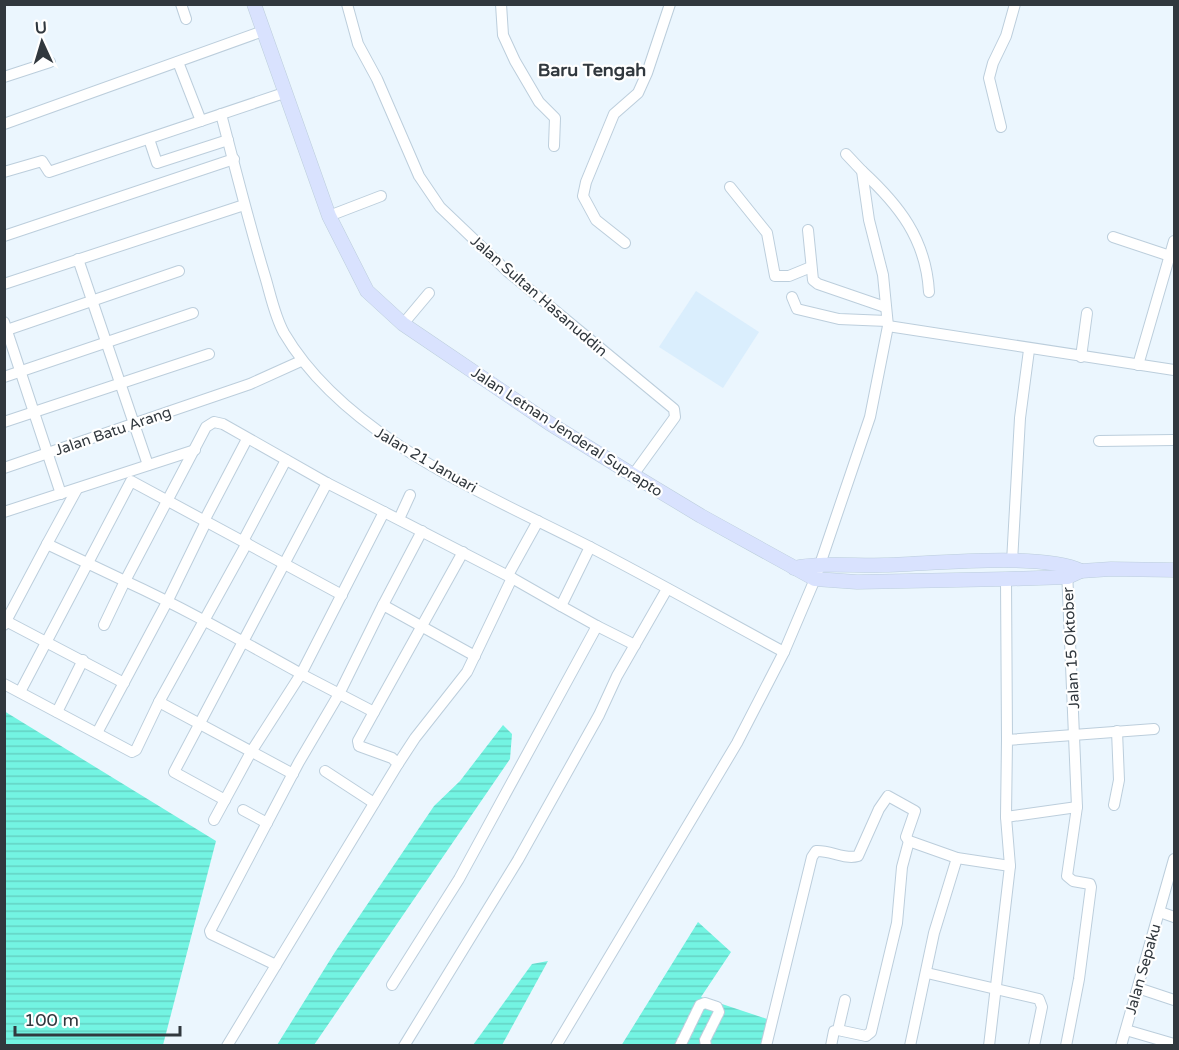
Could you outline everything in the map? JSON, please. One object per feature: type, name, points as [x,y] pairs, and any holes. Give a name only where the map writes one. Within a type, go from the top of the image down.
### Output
[{"type":"main road","name":"Jalan Letnan Jenderal Suprapto","points":[[254,4],[329,216],[367,291],[402,324],[549,423],[701,516],[815,579]]},
{"type":"main road","points":[[794,568],[819,563],[883,565],[1012,562],[1081,571],[1174,570]]},
{"type":"main road","points":[[815,579],[857,582],[1006,579],[1067,570]]},
{"type":"street","points":[[181,4],[186,19]]},
{"type":"street","name":"Jalan Sultan Hasanuddin","points":[[347,4],[358,44],[419,177],[440,207],[507,272],[675,409],[675,417],[633,475]]},
{"type":"street","points":[[501,4],[503,35],[539,102],[555,118],[554,146]]},
{"type":"street","points":[[625,243],[596,220],[584,196],[586,182],[614,114],[638,93],[670,4]]},
{"type":"street","points":[[1001,127],[989,78],[993,63],[1006,36],[1015,4]]},
{"type":"street","points":[[4,124],[263,31]]},
{"type":"street","points":[[4,77],[50,62]]},
{"type":"street","points":[[178,62],[201,121]]},
{"type":"street","points":[[4,172],[42,161],[49,172],[284,93]]},
{"type":"street","name":"Jalan 21 Januari","points":[[221,114],[244,205],[278,318],[301,361],[325,389],[369,427],[499,502],[590,547],[784,652]]},
{"type":"street","points":[[149,139],[165,182]]},
{"type":"street","points":[[157,163],[228,140]]},
{"type":"street","points":[[846,154],[887,194],[906,220],[924,254],[929,292]]},
{"type":"street","points":[[4,236],[234,159]]},
{"type":"street","points":[[556,1046],[578,1012],[647,889],[737,743],[784,652],[815,579],[870,417],[887,324],[883,275],[869,220],[862,171]]},
{"type":"street","points":[[730,187],[766,233],[775,276],[789,276],[812,267]]},
{"type":"street","points":[[329,216],[381,196]]},
{"type":"street","points":[[4,284],[244,205]]},
{"type":"street","points":[[808,230],[813,280],[818,284],[885,308]]},
{"type":"street","points":[[1113,237],[1170,256]]},
{"type":"street","points":[[1138,365],[1174,241]]},
{"type":"street","points":[[78,259],[148,465]]},
{"type":"street","points":[[61,494],[6,328],[179,271]]},
{"type":"street","points":[[402,324],[429,293]]},
{"type":"street","points":[[792,297],[795,308],[839,320],[887,324],[1029,350],[1174,370]]},
{"type":"street","points":[[4,377],[193,313]]},
{"type":"street","points":[[1082,357],[1087,313]]},
{"type":"street","points":[[1012,562],[1020,418],[1029,350]]},
{"type":"street","points":[[4,423],[209,354]]},
{"type":"street","name":"Jalan Batu Arang","points":[[4,468],[222,394],[301,361]]},
{"type":"street","points":[[104,625],[206,427],[214,422],[223,424],[327,483],[463,552],[635,645]]},
{"type":"street","points":[[97,733],[167,602],[247,439]]},
{"type":"street","points":[[1099,441],[1174,440]]},
{"type":"street","points":[[4,512],[195,450]]},
{"type":"street","points":[[4,684],[134,752],[286,460]]},
{"type":"street","points":[[20,692],[130,481],[342,595]]},
{"type":"street","points":[[225,800],[174,773],[241,642],[327,483]]},
{"type":"street","points":[[77,489],[5,622],[48,641],[124,683]]},
{"type":"street","points":[[399,519],[410,495]]},
{"type":"street","points":[[214,820],[251,752],[302,674],[384,512]]},
{"type":"street","points":[[227,1046],[398,764],[415,738],[467,672],[538,521]]},
{"type":"street","points":[[276,965],[211,934],[210,931],[293,774],[339,694],[422,531]]},
{"type":"street","points":[[47,544],[167,602],[374,712]]},
{"type":"street","points":[[561,606],[590,547]]},
{"type":"street","points":[[398,764],[392,758],[359,746],[358,741],[463,552]]},
{"type":"street","name":"Jalan 15 Oktober","points":[[1066,1046],[1091,887],[1090,884],[1073,881],[1067,876],[1077,807],[1067,570]]},
{"type":"street","points":[[989,1046],[1010,866],[1006,817],[1006,579]]},
{"type":"street","points":[[404,1046],[523,853],[635,645],[668,589]]},
{"type":"street","points":[[383,604],[475,657]]},
{"type":"street","points":[[392,985],[464,870],[597,626]]},
{"type":"street","points":[[57,712],[83,660]]},
{"type":"street","points":[[159,702],[293,774]]},
{"type":"street","points":[[1007,740],[1074,733],[1154,729]]},
{"type":"street","points":[[1114,805],[1119,780],[1117,731]]},
{"type":"street","points":[[325,771],[374,803]]},
{"type":"street","points":[[766,1046],[814,854],[824,851],[852,858],[858,856],[879,809],[888,796],[915,811],[906,837],[909,841],[957,858],[1010,866]]},
{"type":"street","points":[[1006,817],[1077,807]]},
{"type":"street","points":[[243,810],[267,823]]},
{"type":"street","points":[[838,1030],[866,1036],[872,1032],[897,923],[902,867],[909,841]]},
{"type":"street","points":[[910,1046],[934,933],[957,858]]},
{"type":"street","name":"Jalan Sepaku","points":[[1121,1046],[1172,874],[1174,859]]},
{"type":"street","points":[[1160,912],[1174,917]]},
{"type":"street","points":[[927,973],[1039,999],[1042,1007],[1034,1046]]},
{"type":"street","points":[[1138,988],[1174,1000]]},
{"type":"street","points":[[831,1046],[834,1031],[838,1030],[845,1000]]},
{"type":"street","points":[[680,1046],[700,1005],[705,1003],[717,1007],[719,1011],[705,1040],[706,1046]]},
{"type":"street","points":[[1126,1030],[1174,1044]]},
{"type":"shaded area","points":[[696,291],[759,332],[723,388],[659,347]]},
{"type":"shaded area","points":[[4,711],[216,841],[163,1045],[5,1045]]},
{"type":"shaded area","points":[[503,725],[512,734],[510,759],[314,1045],[277,1045],[335,952],[434,806],[460,781]]},
{"type":"shaded area","points":[[698,922],[731,952],[701,997],[773,1021],[765,1045],[621,1046]]},
{"type":"shaded area","points":[[548,961],[502,1045],[473,1045],[532,964]]},
{"type":"district","name":"Baru Tengah","points":[[592,70]]}]
